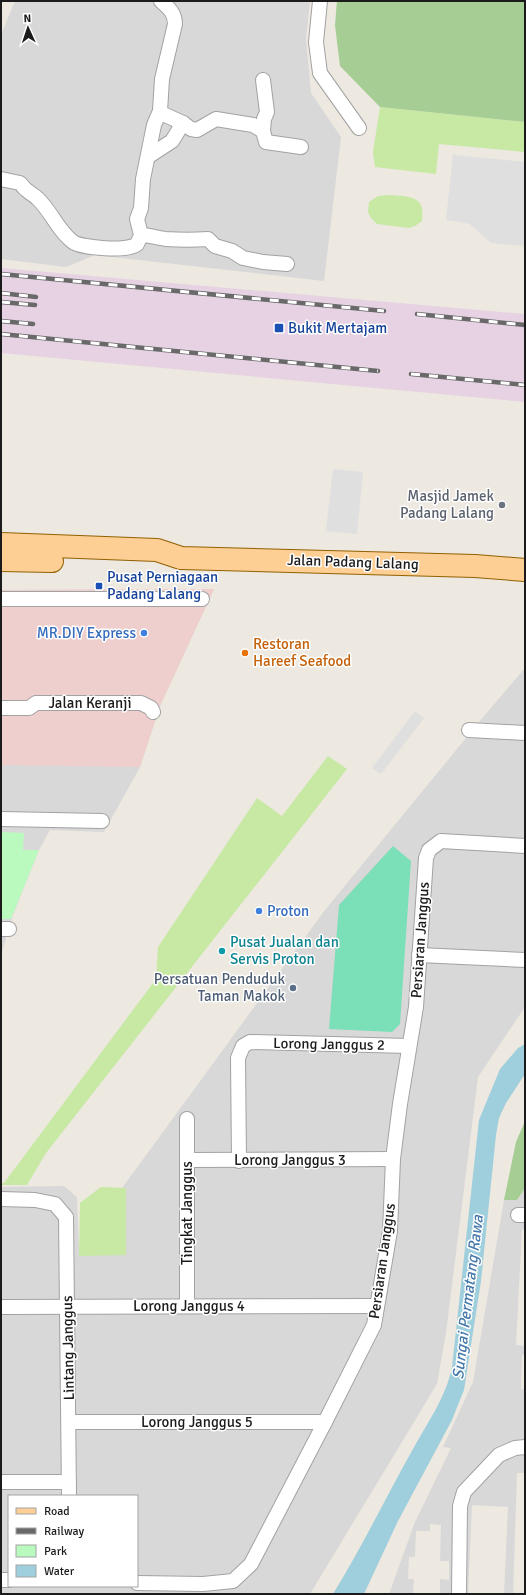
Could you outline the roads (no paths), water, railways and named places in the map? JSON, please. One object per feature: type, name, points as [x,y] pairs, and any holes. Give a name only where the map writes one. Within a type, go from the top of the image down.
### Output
[{"type":"main road","name":"Jalan Padang Lalang","points":[[1,544],[157,550],[181,558],[447,565],[525,570]]},
{"type":"main road","name":"Jalan Padang Lalang","points":[[1,560],[166,564],[181,558]]},
{"type":"street","points":[[1,179],[20,183],[25,191],[39,200],[61,230],[75,243],[113,249],[129,248],[137,243],[141,235],[137,219],[141,208],[143,179],[149,156],[154,125],[160,111],[162,79],[175,24],[175,17],[169,8],[161,1]]},
{"type":"street","points":[[320,1],[316,42],[320,73],[359,128]]},
{"type":"street","points":[[263,80],[267,112],[264,119],[263,131],[266,142],[301,147]]},
{"type":"street","points":[[160,111],[191,129],[197,130],[216,119],[253,125],[263,131]]},
{"type":"street","points":[[149,156],[172,141],[183,124]]},
{"type":"street","points":[[141,235],[148,235],[153,238],[175,240],[208,239],[215,246],[232,251],[243,258],[263,262],[287,264]]},
{"type":"street","points":[[1,599],[202,600]]},
{"type":"street","name":"Jalan Keranji","points":[[1,708],[29,708],[36,703],[141,703],[146,704],[153,712]]},
{"type":"street","points":[[469,730],[525,733]]},
{"type":"street","points":[[1,819],[102,821]]},
{"type":"street","name":"Persiaran Janggus","points":[[138,1583],[203,1584],[233,1581],[251,1564],[374,1325],[390,1231],[393,1159],[416,1007],[426,858],[429,850],[441,841],[525,846]]},
{"type":"street","points":[[419,955],[525,960]]},
{"type":"street","name":"Lorong Janggus 2","points":[[239,1161],[238,1058],[243,1046],[250,1042],[409,1046]]},
{"type":"street","name":"Tingkat Janggus","points":[[187,1119],[188,1306]]},
{"type":"street","name":"Lorong Janggus 3","points":[[187,1160],[239,1161],[393,1159]]},
{"type":"street","name":"Lintang Janggus","points":[[1,1199],[36,1200],[55,1204],[66,1217],[69,1489]]},
{"type":"street","name":"Lorong Janggus 4","points":[[1,1307],[377,1306]]},
{"type":"street","name":"Lorong Janggus 5","points":[[68,1422],[325,1422]]},
{"type":"street","points":[[460,1594],[460,1506],[464,1492],[499,1455],[515,1448],[525,1447]]},
{"type":"street","points":[[1,1482],[69,1489]]},
{"type":"water","name":"Sungai Permatang Rawa","points":[[525,1044],[525,1074],[506,1103],[499,1118],[496,1135],[481,1281],[464,1390],[452,1420],[398,1521],[364,1594],[333,1594],[436,1409],[449,1378],[452,1367],[479,1120],[500,1069],[518,1048]]},
{"type":"railway","points":[[1,274],[384,311]]},
{"type":"railway","points":[[1,293],[36,297]]},
{"type":"railway","points":[[1,302],[35,305]]},
{"type":"railway","points":[[417,314],[525,325]]},
{"type":"railway","points":[[1,321],[33,324]]},
{"type":"railway","points":[[1,334],[378,371]]},
{"type":"railway","points":[[411,374],[525,385]]},
{"type":"place","name":"Bukit Mertajam","points":[[279,328]]},
{"type":"place","name":"Masjid Jamek Padang Lalang","points":[[502,505]]},
{"type":"place","name":"Pusat Perniagaan Padang Lalang","points":[[99,586]]},
{"type":"place","name":"MR.DIY Express","points":[[144,633]]},
{"type":"place","name":"Restoran Hareef Seafood","points":[[245,653]]},
{"type":"place","name":"Proton","points":[[259,911]]},
{"type":"place","name":"Pusat Jualan dan Servis Proton","points":[[222,951]]},
{"type":"place","name":"Persatuan Penduduk Taman Makok","points":[[293,988]]}]
